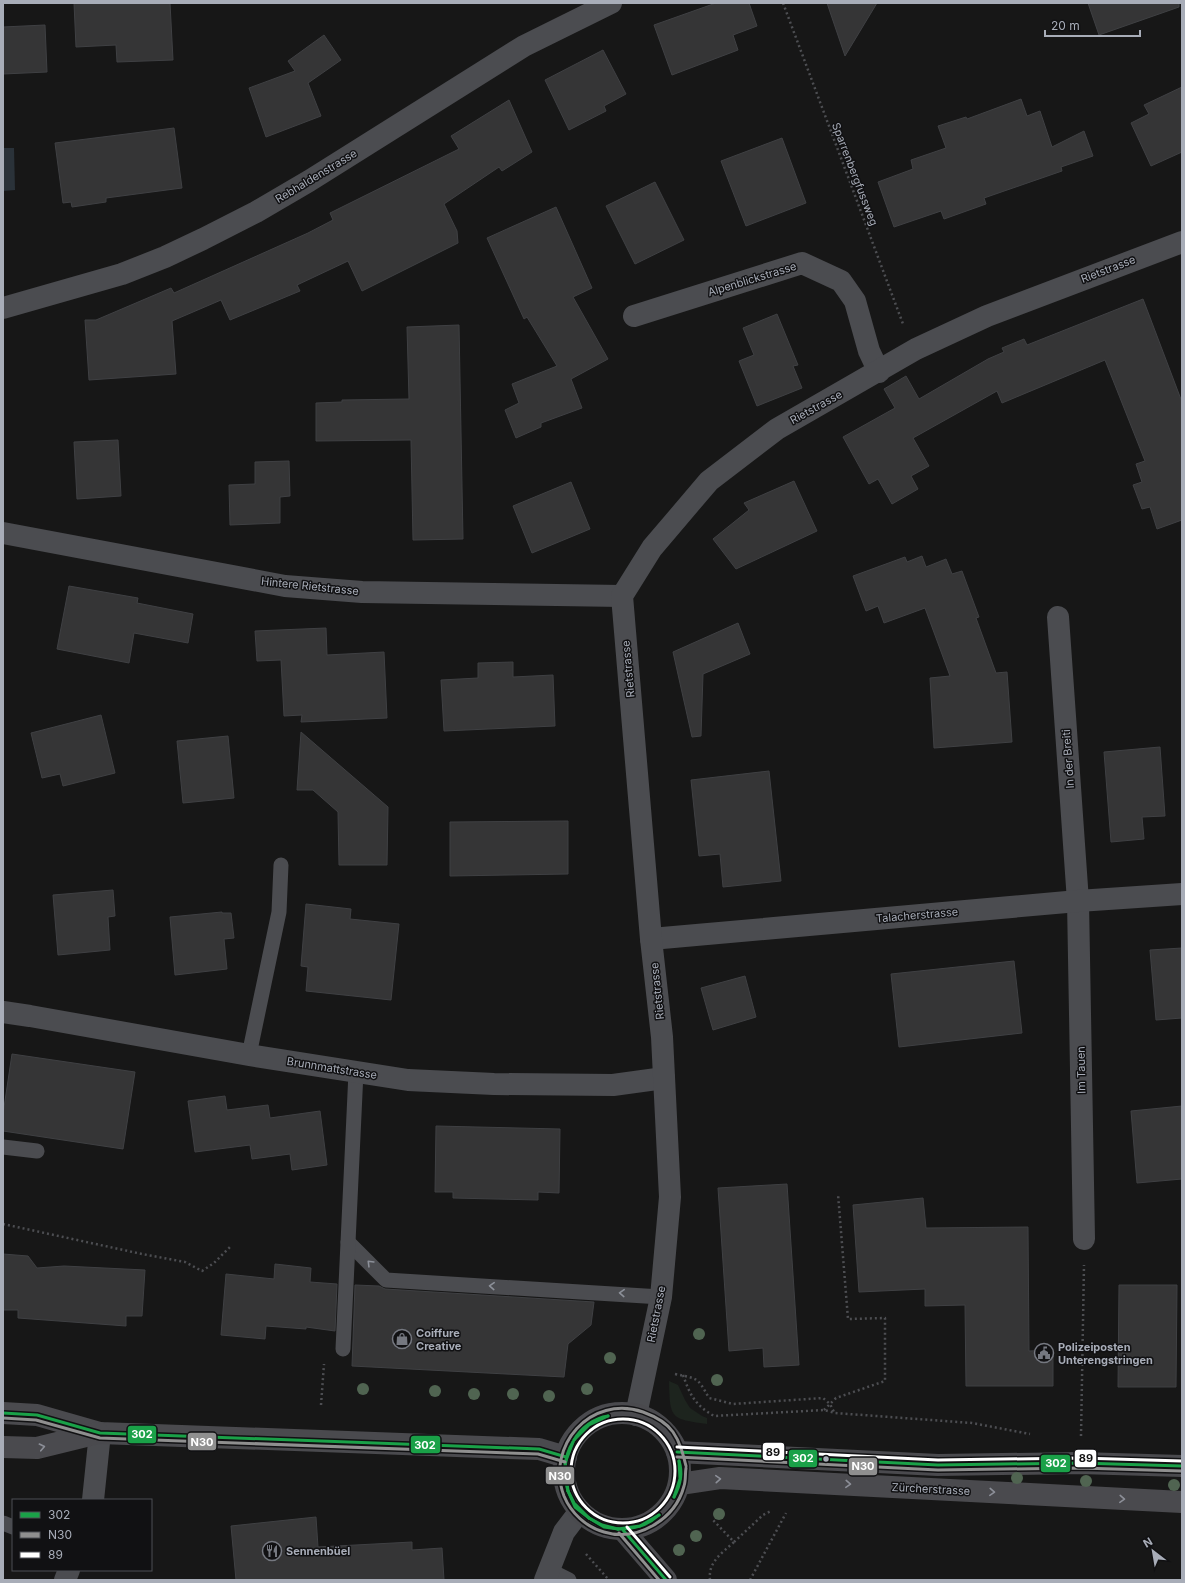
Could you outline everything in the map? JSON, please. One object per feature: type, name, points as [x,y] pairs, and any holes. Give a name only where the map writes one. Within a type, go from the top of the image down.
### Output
[{"type":"main road","points":[[3,1413],[37,1415],[100,1433],[539,1449],[566,1456]]},
{"type":"main road","points":[[618,1413],[636,1415],[654,1422],[666,1432],[677,1452],[681,1467],[680,1484],[672,1502],[659,1516],[642,1526],[623,1530],[607,1528],[592,1522],[580,1511],[569,1495],[564,1476],[566,1456],[573,1440],[585,1427],[600,1417],[618,1413]]},
{"type":"main road","points":[[3,1447],[37,1448],[100,1433]]},
{"type":"main road","points":[[677,1452],[938,1465],[1080,1463],[1182,1466]]},
{"type":"main road","name":"Zürcherstrasse","points":[[680,1484],[720,1478],[1182,1502]]},
{"type":"main road","points":[[623,1530],[666,1580]]},
{"type":"street","name":"Rebhaldenstrasse","points":[[3,308],[122,274],[165,257],[203,239],[256,212],[309,181],[524,46],[611,3]]},
{"type":"street","name":"Rietstrasse","points":[[636,1415],[661,1297],[670,1196],[662,1037],[651,939],[622,596],[652,548],[709,480],[777,429],[879,372],[916,349],[987,316],[1182,242]]},
{"type":"street","name":"Alpenblickstrasse","points":[[634,316],[802,264],[841,281],[855,301],[869,351],[879,372]]},
{"type":"street","name":"Hintere Rietstrasse","points":[[3,533],[285,586],[362,592],[622,596]]},
{"type":"street","name":"In der Breiti","points":[[1058,617],[1078,901]]},
{"type":"street","name":"Talacherstrasse","points":[[651,939],[1078,901],[1182,894]]},
{"type":"street","name":"Im Tauen","points":[[1078,901],[1084,1239]]},
{"type":"street","name":"Brunnmattstrasse","points":[[3,1012],[249,1055],[408,1080],[494,1084],[613,1084],[664,1078]]},
{"type":"street","points":[[93,1499],[100,1433]]},
{"type":"street","points":[[547,1575],[564,1532],[580,1511]]},
{"type":"lane","points":[[249,1055],[280,912],[281,865]]},
{"type":"lane","points":[[343,1349],[356,1072]]},
{"type":"lane","points":[[3,1146],[37,1151]]},
{"type":"lane","points":[[348,1242],[386,1280],[661,1297]]},
{"type":"lane","points":[[547,1575],[569,1580]]},
{"type":"path","name":"Sparrenbergfussweg","points":[[783,3],[906,331],[916,349]]},
{"type":"path","points":[[824,1410],[836,1398],[885,1381],[885,1318],[848,1319],[838,1194]]},
{"type":"path","points":[[3,1224],[185,1262],[202,1271],[214,1263],[231,1246]]},
{"type":"path","points":[[1080,1443],[1084,1239]]},
{"type":"path","points":[[675,1374],[691,1377],[699,1381],[709,1398],[733,1404],[823,1398],[830,1404],[835,1413]]},
{"type":"path","points":[[683,1375],[690,1396],[703,1410],[714,1416],[824,1410],[835,1413],[972,1423],[1034,1435]]},
{"type":"path","points":[[710,1580],[709,1572],[713,1561],[763,1515],[771,1511]]},
{"type":"path","points":[[750,1580],[786,1513]]},
{"type":"path","points":[[713,1520],[734,1542]]},
{"type":"path","points":[[588,1557],[608,1579]]},
{"type":"shaded area","points":[[3,148],[14,148],[15,190],[3,191]]},
{"type":"shaded area","points":[[669,1381],[678,1385],[690,1408],[707,1418],[707,1424],[679,1418],[674,1414],[670,1403]]},
{"type":"building","points":[[74,3],[170,3],[173,60],[117,62],[116,45],[76,47]]},
{"type":"building","points":[[716,3],[749,3],[757,26],[733,35],[738,50],[672,75],[654,25]]},
{"type":"building","points":[[827,3],[877,3],[845,56]]},
{"type":"building","points":[[1088,3],[1179,3],[1179,7],[1099,35]]},
{"type":"building","points":[[45,25],[47,72],[3,74],[3,27]]},
{"type":"building","points":[[324,35],[341,60],[308,83],[321,116],[266,137],[249,88],[295,71],[288,61]]},
{"type":"building","points":[[603,50],[626,94],[604,106],[606,111],[569,130],[545,80]]},
{"type":"building","points":[[1182,87],[1182,152],[1151,166],[1131,123],[1149,114],[1144,105]]},
{"type":"building","points":[[1021,99],[1027,116],[1040,111],[1052,147],[1084,131],[1093,156],[1061,167],[1062,171],[984,198],[986,204],[944,219],[941,211],[894,227],[878,182],[913,169],[911,160],[946,148],[938,126],[966,117],[967,119]]},
{"type":"building","points":[[509,100],[532,152],[502,171],[499,167],[444,204],[457,231],[458,243],[362,291],[348,261],[297,285],[300,291],[230,320],[221,300],[172,321],[176,374],[89,380],[85,320],[96,320],[171,288],[174,293],[308,233],[333,220],[330,213],[459,149],[451,136]]},
{"type":"building","points":[[174,128],[182,188],[106,198],[106,202],[72,207],[71,202],[63,203],[55,143]]},
{"type":"building","points":[[782,138],[806,203],[746,226],[721,161]]},
{"type":"building","points":[[655,182],[684,240],[635,264],[606,206]]},
{"type":"building","points":[[556,207],[592,288],[573,297],[608,359],[571,379],[582,408],[541,423],[541,427],[516,438],[505,410],[519,403],[512,384],[557,366],[527,317],[524,319],[487,238]]},
{"type":"building","points":[[1143,299],[1182,402],[1182,520],[1157,529],[1150,507],[1142,509],[1133,485],[1142,482],[1136,464],[1145,461],[1105,360],[1002,403],[997,391],[913,438],[929,466],[911,476],[918,489],[892,504],[878,479],[869,484],[843,437],[895,408],[884,389],[906,376],[919,399],[988,359],[1004,352],[1002,348],[1024,339],[1027,345]]},
{"type":"building","points":[[777,314],[798,365],[793,366],[802,388],[757,406],[739,361],[754,355],[743,328]]},
{"type":"building","points":[[459,325],[463,539],[413,540],[411,440],[316,441],[316,403],[342,402],[342,400],[409,399],[407,327]]},
{"type":"building","points":[[118,440],[121,496],[77,499],[74,442]]},
{"type":"building","points":[[289,461],[290,496],[280,497],[280,523],[230,525],[229,485],[255,484],[255,462]]},
{"type":"building","points":[[794,481],[817,531],[736,569],[713,539],[749,510],[744,503]]},
{"type":"building","points":[[571,482],[590,529],[532,553],[513,506]]},
{"type":"building","points":[[922,556],[926,567],[946,559],[952,574],[962,571],[979,617],[976,618],[996,673],[1007,672],[1012,742],[934,748],[930,678],[950,676],[925,608],[884,623],[878,606],[866,611],[853,576],[905,557],[907,562]]},
{"type":"building","points":[[69,586],[138,598],[137,603],[193,614],[188,643],[134,633],[129,663],[57,649]]},
{"type":"building","points":[[738,623],[750,654],[703,674],[701,736],[692,737],[673,652]]},
{"type":"building","points":[[326,628],[327,655],[384,652],[387,718],[301,722],[302,715],[284,716],[281,660],[257,661],[255,631]]},
{"type":"building","points":[[513,662],[513,677],[553,675],[555,726],[444,731],[441,680],[478,678],[478,663]]},
{"type":"building","points":[[101,715],[115,773],[63,786],[60,774],[42,778],[31,733]]},
{"type":"building","points":[[301,732],[388,807],[387,865],[339,865],[338,812],[313,790],[297,790]]},
{"type":"building","points":[[228,736],[234,798],[183,803],[177,741]]},
{"type":"building","points":[[1160,747],[1165,816],[1142,817],[1144,839],[1111,842],[1104,752]]},
{"type":"building","points":[[769,771],[781,881],[723,887],[720,854],[699,856],[691,780]]},
{"type":"building","points":[[568,821],[568,874],[450,876],[450,822]]},
{"type":"building","points":[[113,890],[115,916],[108,917],[110,950],[58,955],[53,895]]},
{"type":"building","points":[[306,904],[351,909],[350,919],[399,924],[391,1000],[306,991],[308,967],[301,966]]},
{"type":"building","points":[[222,912],[231,913],[234,938],[224,939],[227,969],[175,975],[170,917]]},
{"type":"building","points":[[1182,948],[1182,1018],[1156,1020],[1150,950]]},
{"type":"building","points":[[1014,961],[1022,1033],[899,1047],[891,974]]},
{"type":"building","points":[[745,976],[756,1017],[713,1030],[701,988]]},
{"type":"building","points":[[12,1054],[135,1072],[123,1149],[3,1131],[3,1114]]},
{"type":"building","points":[[225,1096],[227,1110],[268,1105],[270,1118],[320,1111],[327,1165],[292,1170],[290,1154],[252,1159],[250,1145],[195,1152],[188,1101]]},
{"type":"building","points":[[1182,1106],[1182,1179],[1137,1183],[1131,1111]]},
{"type":"building","points":[[436,1126],[560,1129],[559,1193],[538,1192],[538,1200],[453,1198],[453,1192],[435,1192]]},
{"type":"building","points":[[787,1184],[799,1365],[764,1367],[763,1348],[729,1351],[718,1188]]},
{"type":"building","points":[[923,1198],[926,1228],[1028,1227],[1029,1351],[1053,1350],[1053,1386],[966,1386],[965,1305],[925,1306],[925,1289],[859,1292],[853,1205]]},
{"type":"building","points":[[3,1254],[28,1256],[37,1268],[64,1266],[145,1270],[142,1316],[126,1316],[126,1326],[18,1318],[18,1310],[3,1310]]},
{"type":"building","points":[[275,1264],[311,1268],[310,1282],[337,1284],[335,1331],[306,1327],[306,1329],[266,1326],[265,1339],[221,1335],[226,1274],[274,1279]]},
{"type":"building","points":[[355,1285],[379,1286],[385,1289],[594,1302],[591,1325],[568,1344],[564,1377],[352,1366]]},
{"type":"building","points":[[1119,1285],[1177,1285],[1176,1387],[1118,1387]]},
{"type":"building","points":[[316,1517],[318,1547],[412,1542],[412,1550],[442,1548],[444,1580],[236,1580],[231,1526]]},
{"type":"transit line","name":"N30","points":[[686,1466],[678,1440],[667,1425],[643,1412],[624,1408],[606,1410],[590,1417],[577,1428],[567,1443],[561,1459],[560,1477],[564,1496],[567,1502],[575,1514],[585,1523],[604,1532],[629,1534],[653,1526],[672,1509],[684,1486],[686,1468]]},
{"type":"transit line","name":"302","points":[[3,1413],[37,1415],[100,1433],[539,1449],[566,1457]]},
{"type":"transit line","name":"302","points":[[574,1440],[580,1431],[588,1424],[608,1416]]},
{"type":"transit line","name":"302","points":[[574,1440],[589,1425],[608,1416]]},
{"type":"transit line","name":"N30","points":[[3,1418],[36,1420],[100,1438],[538,1454],[565,1462]]},
{"type":"transit line","name":"89","points":[[623,1419],[643,1423],[652,1427],[660,1434],[667,1442],[671,1451],[675,1471],[671,1491],[667,1500],[660,1508],[652,1515],[643,1519],[623,1523],[603,1519],[594,1515],[586,1508],[579,1500],[575,1491],[571,1471],[575,1451],[579,1442],[586,1434],[594,1427],[603,1423],[623,1419]]},
{"type":"transit line","name":"302","points":[[568,1491],[565,1479],[565,1466],[566,1459],[573,1442]]},
{"type":"transit line","name":"302","points":[[568,1491],[565,1463],[573,1442]]},
{"type":"transit line","name":"89","points":[[677,1447],[938,1460],[1080,1458],[1182,1461]]},
{"type":"transit line","name":"302","points":[[677,1452],[938,1465],[1080,1463],[1182,1466]]},
{"type":"transit line","name":"N30","points":[[677,1457],[938,1470],[1080,1468],[1182,1471]]},
{"type":"transit line","name":"302","points":[[674,1497],[680,1479],[679,1461]]},
{"type":"transit line","name":"302","points":[[674,1497],[680,1479],[681,1470],[679,1461]]},
{"type":"transit line","name":"302","points":[[568,1491],[574,1503],[589,1518]]},
{"type":"transit line","name":"302","points":[[568,1491],[575,1507],[589,1518]]},
{"type":"transit line","name":"302","points":[[618,1529],[640,1526],[650,1522],[659,1515]]},
{"type":"transit line","name":"302","points":[[618,1529],[640,1526],[659,1515]]},
{"type":"transit line","name":"302","points":[[589,1518],[602,1525],[618,1529]]},
{"type":"transit line","name":"302","points":[[589,1518],[604,1527],[618,1529]]},
{"type":"transit line","name":"89","points":[[627,1527],[670,1577]]},
{"type":"transit line","name":"302","points":[[623,1530],[666,1580]]},
{"type":"transit line","name":"N30","points":[[619,1533],[659,1580]]},
{"type":"place","name":"Coiffure Creative","points":[[402,1339]]},
{"type":"place","name":"Polizeiposten Unterengstringen","points":[[1044,1353]]},
{"type":"place","name":"Sennenbüel","points":[[272,1551]]}]
